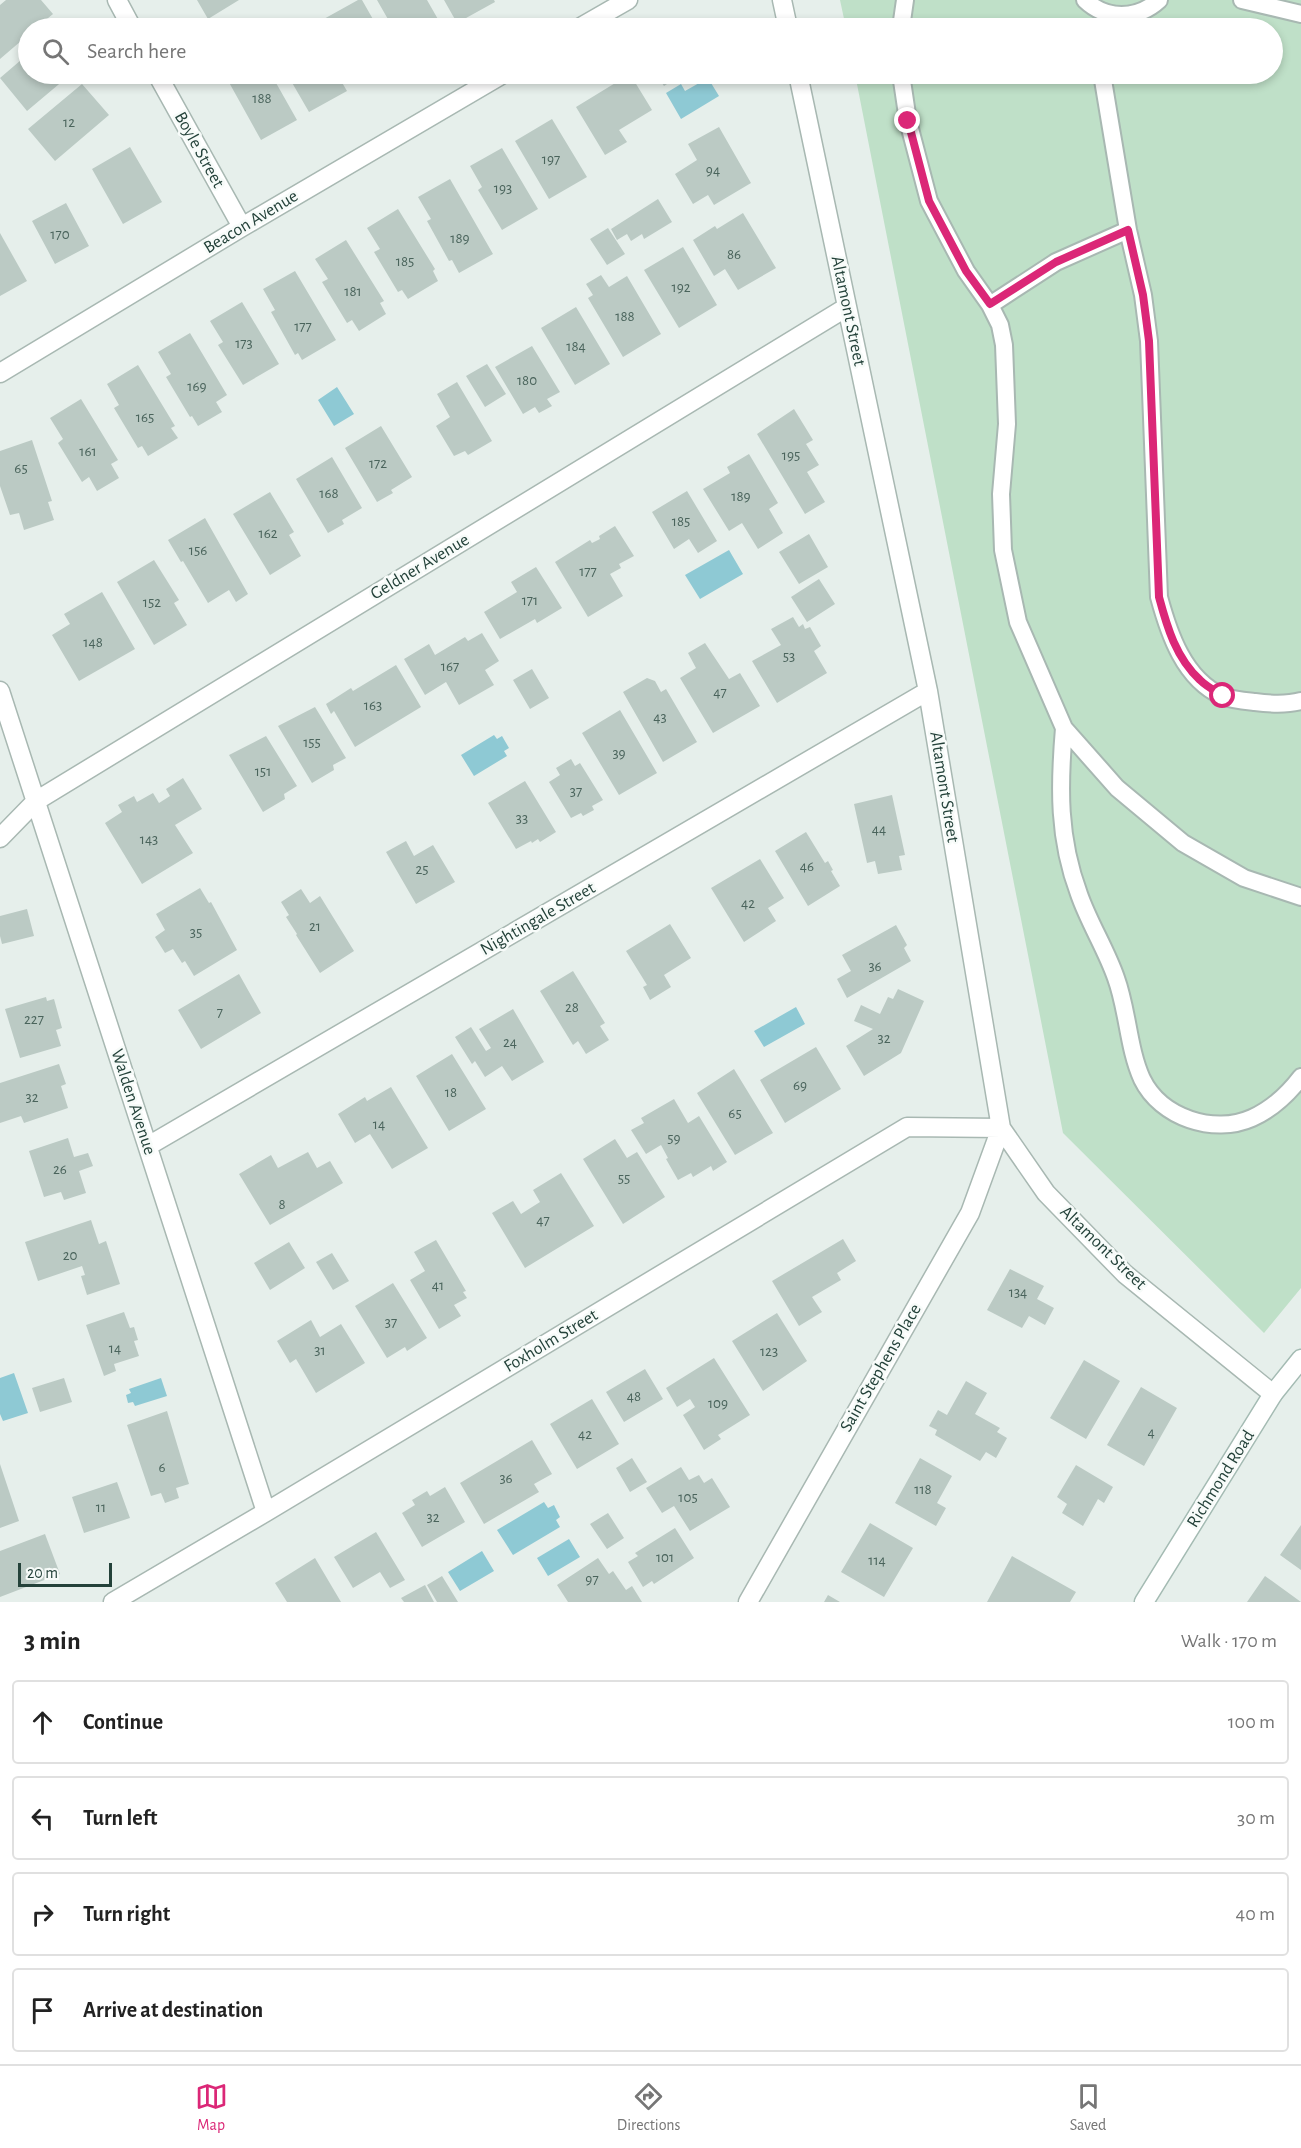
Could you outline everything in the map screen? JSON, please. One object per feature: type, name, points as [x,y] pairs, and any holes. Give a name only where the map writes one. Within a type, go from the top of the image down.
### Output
[{"type":"street","points":[[117,0],[127,18]]},
{"type":"street","points":[[596,18],[628,0]]},
{"type":"street","points":[[782,0],[786,18]]},
{"type":"street","name":"Boyle Street","points":[[163,84],[242,227]]},
{"type":"street","name":"Beacon Avenue","points":[[0,373],[486,84]]},
{"type":"street","name":"Altamont Street","points":[[800,84],[928,691],[1001,1128],[1046,1193],[1125,1274],[1273,1394]]},
{"type":"street","name":"Geldner Avenue","points":[[0,838],[36,801],[847,307]]},
{"type":"street","name":"Walden Avenue","points":[[0,691],[266,1512]]},
{"type":"street","name":"Nightingale Street","points":[[148,1146],[928,691]]},
{"type":"street","name":"Foxholm Street","points":[[113,1602],[907,1127],[1001,1128]]},
{"type":"street","name":"Saint Stephens Place","points":[[748,1602],[970,1213],[1001,1128]]},
{"type":"street","name":"Richmond Road","points":[[1144,1602],[1273,1394],[1295,1377],[1301,1359]]},
{"type":"lane","points":[[902,18],[905,0]]},
{"type":"lane","points":[[1085,0],[1105,18]]},
{"type":"lane","points":[[1118,18],[1139,13],[1159,0]]},
{"type":"lane","points":[[1242,0],[1301,14]]},
{"type":"lane","points":[[902,84],[908,121],[929,201],[966,271],[990,304],[1000,325],[1004,345],[1007,424],[1001,494],[1003,550],[1018,622],[1064,728],[1117,788],[1183,843],[1244,878],[1301,897]]},
{"type":"lane","points":[[1104,84],[1128,230],[1143,295],[1149,341],[1159,597],[1167,628],[1183,660],[1200,680],[1223,696],[1274,704],[1301,700]]},
{"type":"lane","points":[[990,304],[1056,262],[1128,230]]},
{"type":"lane","points":[[1064,728],[1060,806],[1064,839],[1080,896],[1116,977],[1134,1056],[1143,1081],[1159,1101],[1178,1116],[1207,1124],[1229,1124],[1252,1118],[1276,1104],[1301,1077]]},
{"type":"green space","points":[[840,0],[1301,0],[1301,1288],[1264,1333],[1063,1133],[857,84],[1283,84],[1283,18],[844,18]]},
{"type":"water","points":[[681,84],[685,91],[697,84],[712,84],[719,96],[681,119],[666,93]]},
{"type":"water","points":[[337,387],[354,414],[334,426],[318,400]]},
{"type":"water","points":[[729,550],[743,574],[700,599],[685,575]]},
{"type":"water","points":[[494,735],[497,739],[502,736],[509,748],[504,751],[507,756],[474,776],[461,755]]},
{"type":"water","points":[[796,1007],[805,1024],[764,1047],[754,1031]]},
{"type":"water","points":[[14,1373],[28,1413],[3,1421],[0,1414],[0,1378]]},
{"type":"water","points":[[161,1378],[167,1396],[135,1406],[133,1402],[128,1403],[126,1395],[131,1393],[129,1389]]},
{"type":"water","points":[[544,1502],[548,1508],[554,1505],[560,1517],[556,1520],[560,1527],[513,1555],[497,1530]]},
{"type":"water","points":[[569,1539],[580,1557],[548,1576],[537,1558]]},
{"type":"water","points":[[482,1551],[494,1571],[460,1591],[448,1572]]},
{"type":"building","points":[[6,0],[41,0],[53,14],[48,18],[18,18],[18,44],[0,59],[0,5]]},
{"type":"building","points":[[197,0],[239,0],[210,18],[207,18]]},
{"type":"building","points":[[362,0],[372,18],[326,18]]},
{"type":"building","points":[[377,0],[427,0],[437,18],[387,18]]},
{"type":"building","points":[[444,0],[494,0],[495,2],[466,18],[454,18]]},
{"type":"building","points":[[18,63],[18,84],[59,84],[27,111],[0,78]]},
{"type":"building","points":[[82,84],[109,115],[55,161],[28,129]]},
{"type":"building","points":[[230,84],[277,84],[297,120],[261,140]]},
{"type":"building","points":[[293,84],[343,84],[347,91],[309,112]]},
{"type":"building","points":[[614,84],[636,84],[652,110],[619,130],[627,142],[605,155],[576,107]]},
{"type":"building","points":[[552,119],[587,177],[549,199],[515,141]]},
{"type":"building","points":[[719,127],[751,183],[714,205],[708,195],[693,204],[675,174],[697,160],[688,144]]},
{"type":"building","points":[[130,147],[162,202],[123,224],[92,169]]},
{"type":"building","points":[[502,148],[538,209],[502,230],[478,190],[482,187],[470,166]]},
{"type":"building","points":[[450,179],[493,254],[459,273],[452,260],[449,261],[427,221],[431,219],[418,197]]},
{"type":"building","points":[[658,199],[672,222],[644,239],[642,234],[631,241],[627,234],[617,240],[611,229]]},
{"type":"building","points":[[66,203],[89,246],[55,264],[32,221]]},
{"type":"building","points":[[398,209],[435,269],[433,271],[438,281],[408,299],[402,290],[398,292],[374,252],[380,249],[367,228]]},
{"type":"building","points":[[743,213],[776,268],[738,290],[725,269],[714,276],[693,240],[715,226],[717,229]]},
{"type":"building","points":[[608,228],[625,254],[607,265],[590,239]]},
{"type":"building","points":[[0,233],[27,281],[0,296]]},
{"type":"building","points":[[346,240],[384,301],[380,303],[386,314],[359,331],[352,320],[347,323],[322,282],[328,279],[315,259]]},
{"type":"building","points":[[683,247],[717,305],[679,328],[644,270]]},
{"type":"building","points":[[295,271],[336,340],[302,360],[298,353],[295,355],[271,312],[275,310],[263,289]]},
{"type":"building","points":[[601,275],[609,287],[627,276],[661,334],[623,357],[588,298],[593,295],[586,284]]},
{"type":"building","points":[[242,302],[279,364],[243,385],[218,345],[223,342],[210,321]]},
{"type":"building","points":[[576,307],[610,364],[575,385],[541,328]]},
{"type":"building","points":[[190,333],[227,395],[216,402],[222,412],[198,426],[166,377],[171,374],[158,352]]},
{"type":"building","points":[[532,346],[560,392],[547,399],[552,406],[539,413],[535,407],[523,414],[495,367]]},
{"type":"building","points":[[487,364],[506,394],[485,407],[466,376]]},
{"type":"building","points":[[138,365],[175,426],[171,428],[178,438],[148,456],[142,446],[138,448],[114,408],[119,405],[107,384]]},
{"type":"building","points":[[457,382],[492,441],[468,455],[465,451],[454,456],[436,426],[450,417],[437,394]]},
{"type":"building","points":[[81,399],[118,460],[111,464],[119,478],[97,491],[89,477],[82,482],[58,443],[63,439],[50,418]]},
{"type":"building","points":[[794,409],[813,440],[806,444],[819,465],[807,472],[825,502],[805,514],[757,434]]},
{"type":"building","points":[[381,426],[412,477],[391,490],[393,493],[377,502],[345,448]]},
{"type":"building","points":[[32,440],[52,501],[48,502],[54,520],[24,530],[19,513],[10,515],[0,486],[0,451]]},
{"type":"building","points":[[749,454],[778,503],[769,509],[783,533],[758,549],[742,523],[729,531],[703,489],[730,473],[727,467]]},
{"type":"building","points":[[332,457],[362,508],[342,520],[344,524],[328,533],[296,479]]},
{"type":"building","points":[[687,491],[717,541],[698,553],[689,539],[674,549],[652,512]]},
{"type":"building","points":[[270,492],[294,532],[289,535],[301,556],[270,575],[233,514]]},
{"type":"building","points":[[205,518],[248,594],[236,602],[229,590],[208,603],[168,540]]},
{"type":"building","points":[[615,526],[634,556],[619,564],[621,568],[610,574],[623,596],[588,617],[555,562],[590,540],[592,543],[600,539],[599,536]]},
{"type":"building","points":[[809,534],[828,567],[799,584],[779,552]]},
{"type":"building","points":[[154,560],[179,600],[174,603],[187,625],[154,645],[117,582]]},
{"type":"building","points":[[536,567],[562,608],[537,623],[535,619],[500,639],[484,612],[517,592],[511,582]]},
{"type":"building","points":[[819,579],[835,604],[807,622],[791,597]]},
{"type":"building","points":[[102,592],[135,649],[79,681],[52,635],[70,624],[64,614]]},
{"type":"building","points":[[793,617],[799,627],[803,624],[805,629],[810,627],[821,646],[814,651],[827,673],[777,703],[752,661],[781,645],[771,629]]},
{"type":"building","points":[[482,633],[499,661],[485,670],[494,685],[459,705],[446,682],[425,695],[404,659],[429,644],[435,655],[465,637],[468,641]]},
{"type":"building","points":[[705,643],[729,679],[740,673],[760,706],[713,733],[680,678],[696,668],[688,653]]},
{"type":"building","points":[[396,665],[421,707],[355,747],[334,711],[331,714],[326,704],[351,688],[353,691]]},
{"type":"building","points":[[532,669],[549,698],[530,709],[513,680]]},
{"type":"building","points":[[647,678],[655,681],[661,692],[666,689],[697,742],[663,762],[623,692]]},
{"type":"building","points":[[315,707],[346,758],[333,765],[334,770],[312,783],[278,726]]},
{"type":"building","points":[[620,710],[657,773],[619,795],[582,733]]},
{"type":"building","points":[[266,736],[297,786],[284,794],[285,799],[263,812],[229,755]]},
{"type":"building","points":[[571,759],[575,766],[580,763],[603,800],[592,806],[594,810],[583,816],[581,813],[571,818],[549,782],[560,775],[556,768]]},
{"type":"building","points":[[183,778],[202,809],[175,825],[193,853],[142,884],[105,823],[122,812],[118,805],[134,796],[137,802],[153,793],[159,803],[170,796],[166,789]]},
{"type":"building","points":[[525,781],[556,832],[540,842],[538,839],[532,843],[531,841],[516,849],[488,803]]},
{"type":"building","points":[[892,795],[905,855],[899,856],[902,870],[878,874],[875,861],[867,863],[854,804]]},
{"type":"building","points":[[806,832],[825,863],[828,861],[840,886],[808,906],[775,851]]},
{"type":"building","points":[[406,841],[414,856],[433,845],[455,882],[416,904],[386,852]]},
{"type":"building","points":[[760,859],[784,898],[768,908],[776,921],[744,942],[711,888]]},
{"type":"building","points":[[200,888],[209,903],[211,902],[237,950],[194,976],[185,961],[182,963],[173,949],[165,953],[155,937],[165,930],[156,914]]},
{"type":"building","points":[[301,889],[310,903],[320,896],[354,951],[320,973],[286,917],[289,915],[281,902]]},
{"type":"building","points":[[27,909],[34,936],[2,944],[0,916]]},
{"type":"building","points":[[670,924],[691,958],[664,975],[671,987],[650,1000],[643,987],[647,985],[626,951]]},
{"type":"building","points":[[896,925],[907,945],[904,948],[911,961],[847,998],[837,979],[851,971],[842,955]]},
{"type":"building","points":[[573,971],[605,1023],[600,1026],[609,1040],[586,1054],[578,1041],[573,1045],[540,991]]},
{"type":"building","points":[[239,974],[261,1013],[201,1049],[178,1010]]},
{"type":"building","points":[[898,989],[924,1001],[901,1053],[864,1076],[846,1046],[873,1029],[854,1021],[861,1005],[880,1014],[888,997],[893,999]]},
{"type":"building","points":[[46,997],[47,1001],[54,999],[62,1028],[56,1030],[61,1046],[20,1058],[5,1009]]},
{"type":"building","points":[[513,1009],[544,1062],[512,1081],[502,1066],[485,1077],[475,1061],[472,1064],[455,1037],[471,1027],[486,1051],[491,1048],[479,1029]]},
{"type":"building","points":[[816,1047],[841,1089],[785,1123],[760,1080]]},
{"type":"building","points":[[452,1054],[486,1109],[449,1131],[416,1076]]},
{"type":"building","points":[[59,1064],[66,1084],[61,1086],[68,1108],[24,1123],[21,1116],[0,1123],[0,1083]]},
{"type":"building","points":[[734,1069],[773,1133],[735,1155],[697,1093]]},
{"type":"building","points":[[391,1087],[428,1148],[392,1169],[370,1134],[355,1143],[338,1114],[365,1097],[367,1101]]},
{"type":"building","points":[[674,1099],[688,1123],[699,1116],[727,1162],[713,1171],[711,1166],[693,1177],[691,1173],[678,1180],[661,1145],[646,1154],[631,1130],[644,1123],[641,1118]]},
{"type":"building","points":[[68,1138],[74,1157],[88,1153],[93,1166],[79,1171],[86,1193],[64,1200],[61,1192],[44,1197],[29,1151]]},
{"type":"building","points":[[615,1139],[627,1158],[637,1152],[665,1197],[623,1224],[583,1159]]},
{"type":"building","points":[[308,1152],[317,1168],[330,1161],[343,1183],[270,1225],[239,1174],[271,1155],[278,1168]]},
{"type":"building","points":[[561,1173],[594,1226],[525,1268],[492,1213],[513,1201],[521,1214],[540,1202],[533,1190]]},
{"type":"building","points":[[91,1220],[99,1244],[106,1241],[120,1284],[87,1295],[81,1276],[85,1275],[82,1266],[38,1281],[25,1242]]},
{"type":"building","points":[[843,1239],[856,1261],[837,1273],[841,1280],[812,1297],[822,1312],[799,1326],[772,1281]]},
{"type":"building","points":[[436,1240],[466,1291],[463,1292],[467,1298],[454,1305],[461,1316],[439,1329],[410,1280],[425,1271],[414,1252]]},
{"type":"building","points":[[289,1242],[305,1268],[270,1290],[254,1263]]},
{"type":"building","points":[[332,1253],[349,1281],[333,1290],[316,1262]]},
{"type":"building","points":[[1010,1269],[1044,1286],[1037,1299],[1054,1308],[1045,1325],[1029,1316],[1022,1328],[987,1310]]},
{"type":"building","points":[[393,1283],[427,1338],[407,1351],[405,1347],[387,1358],[355,1306]]},
{"type":"building","points":[[124,1312],[130,1328],[134,1327],[138,1340],[134,1341],[139,1356],[114,1364],[116,1371],[104,1376],[86,1325]]},
{"type":"building","points":[[777,1313],[807,1361],[763,1391],[732,1341]]},
{"type":"building","points":[[311,1320],[320,1337],[341,1324],[365,1363],[316,1393],[296,1359],[290,1363],[277,1341]]},
{"type":"building","points":[[714,1358],[750,1415],[718,1435],[721,1439],[704,1450],[683,1415],[695,1407],[690,1399],[677,1407],[666,1388]]},
{"type":"building","points":[[1084,1360],[1120,1381],[1086,1439],[1050,1418]]},
{"type":"building","points":[[645,1369],[663,1399],[624,1422],[606,1392]]},
{"type":"building","points":[[64,1378],[72,1402],[40,1412],[32,1388]]},
{"type":"building","points":[[966,1381],[987,1393],[975,1414],[1000,1428],[997,1432],[1007,1438],[996,1458],[986,1452],[980,1461],[935,1435],[937,1430],[929,1426],[938,1410],[947,1415]]},
{"type":"building","points":[[1141,1387],[1177,1408],[1144,1466],[1107,1445]]},
{"type":"building","points":[[592,1399],[619,1444],[577,1469],[550,1424]]},
{"type":"building","points":[[167,1411],[189,1484],[176,1488],[179,1498],[165,1503],[161,1493],[151,1496],[127,1425]]},
{"type":"building","points":[[532,1440],[552,1474],[534,1484],[539,1492],[484,1524],[460,1483]]},
{"type":"building","points":[[632,1458],[647,1482],[630,1492],[616,1468]]},
{"type":"building","points":[[920,1458],[952,1476],[937,1503],[946,1508],[936,1526],[895,1503]]},
{"type":"building","points":[[0,1464],[19,1521],[0,1528]]},
{"type":"building","points":[[1076,1465],[1113,1487],[1104,1503],[1098,1499],[1083,1526],[1062,1513],[1067,1504],[1057,1497]]},
{"type":"building","points":[[681,1467],[689,1480],[699,1475],[704,1483],[712,1478],[730,1507],[690,1531],[674,1506],[662,1513],[646,1488]]},
{"type":"building","points":[[117,1482],[130,1518],[84,1533],[72,1497]]},
{"type":"building","points":[[445,1487],[465,1522],[422,1547],[402,1513],[415,1505],[412,1500],[427,1491],[430,1496]]},
{"type":"building","points":[[608,1513],[624,1538],[607,1549],[590,1524]]},
{"type":"building","points":[[870,1523],[913,1548],[884,1597],[841,1572]]},
{"type":"building","points":[[1301,1525],[1301,1570],[1280,1555]]},
{"type":"building","points":[[675,1528],[694,1558],[654,1584],[652,1581],[643,1587],[628,1562],[638,1556],[635,1553]]},
{"type":"building","points":[[376,1532],[405,1580],[390,1588],[380,1572],[353,1588],[334,1557]]},
{"type":"building","points":[[45,1534],[60,1574],[0,1597],[0,1551]]},
{"type":"building","points":[[1012,1556],[1076,1592],[1070,1602],[987,1602]]},
{"type":"building","points":[[315,1558],[341,1602],[287,1602],[275,1583]]},
{"type":"building","points":[[598,1558],[609,1574],[613,1571],[626,1590],[632,1586],[642,1602],[568,1602],[557,1585]]},
{"type":"building","points":[[442,1576],[458,1602],[437,1602],[427,1585]]},
{"type":"building","points":[[1265,1576],[1301,1602],[1247,1602]]},
{"type":"building","points":[[425,1585],[434,1602],[404,1602],[401,1598]]},
{"type":"building","points":[[828,1595],[840,1602],[824,1602]]},
{"type":"route","points":[[908,121],[929,201],[966,271],[990,304],[1056,262],[1128,230],[1143,295],[1149,341],[1159,597],[1167,628],[1183,660],[1200,680],[1223,696]]}]
